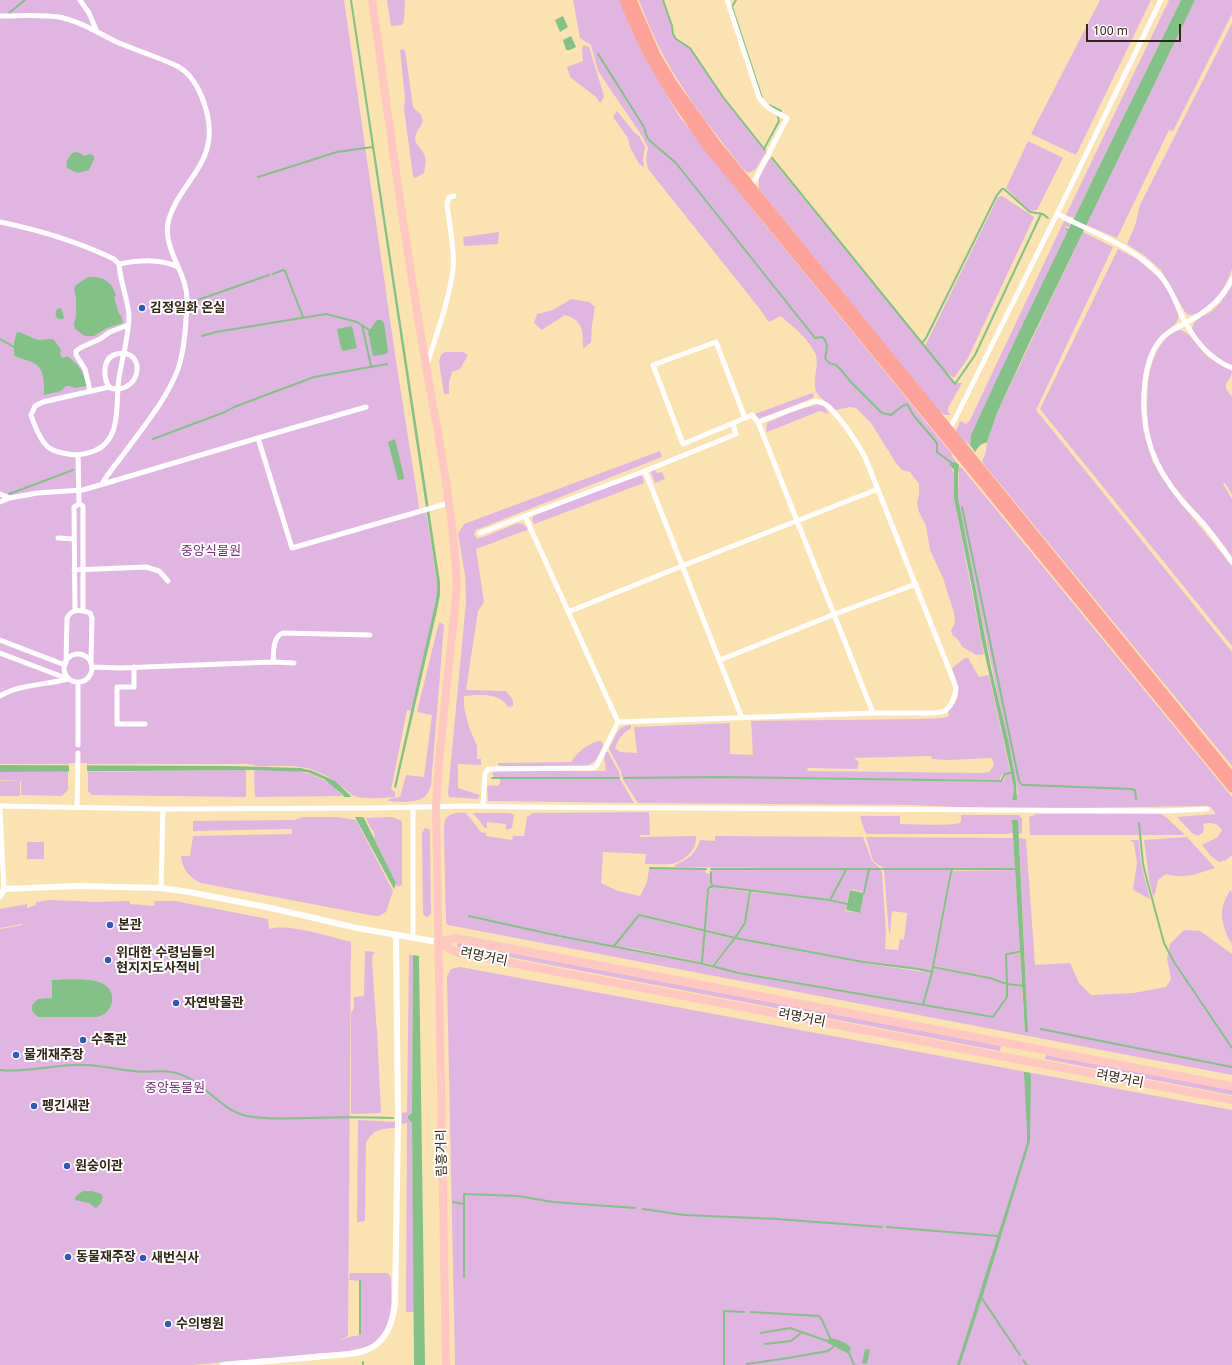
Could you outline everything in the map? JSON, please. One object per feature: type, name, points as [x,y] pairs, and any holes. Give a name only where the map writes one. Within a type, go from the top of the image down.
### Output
[{"type":"highway","points":[[624,0],[633,24],[651,60],[706,145],[1232,777]]},
{"type":"highway","points":[[632,0],[656,55],[673,84],[714,141],[949,429],[961,450]]},
{"type":"highway","points":[[972,463],[1232,788]]},
{"type":"main road","name":"림흥거리","points":[[372,0],[426,367],[449,503],[456,558],[457,586],[436,807],[446,1365]]},
{"type":"main road","name":"려명거리","points":[[438,942],[456,938],[1232,1086]]},
{"type":"main road","name":"려명거리","points":[[438,942],[456,952],[1232,1100]]},
{"type":"street","points":[[80,0],[89,13],[97,32]]},
{"type":"street","points":[[728,0],[763,103],[787,118],[752,186]]},
{"type":"street","points":[[949,429],[1057,214],[1161,0]]},
{"type":"street","points":[[0,16],[58,17],[72,21],[181,69],[195,85],[205,105],[209,128],[207,151],[196,172],[178,200],[168,222],[169,241],[187,294],[184,341],[177,370],[161,401],[102,484]]},
{"type":"street","points":[[426,367],[438,329],[453,268],[447,204],[449,197],[454,196]]},
{"type":"street","points":[[1057,214],[1095,232],[1139,257],[1160,275],[1175,298],[1186,323],[1200,345],[1213,358],[1232,368]]},
{"type":"street","points":[[0,222],[46,233],[71,241],[109,256],[119,264],[120,276],[129,314],[124,353],[117,390],[117,415],[110,439],[99,449],[78,455],[61,453],[48,447],[31,415],[32,410],[38,403],[109,387],[117,390],[131,384],[138,372],[137,364],[131,356],[124,353],[112,356],[107,361],[105,374],[109,387]]},
{"type":"street","points":[[119,264],[151,261],[167,262],[178,267]]},
{"type":"street","points":[[1232,279],[1225,291],[1214,304],[1186,323],[1172,329],[1163,338],[1155,349],[1149,363],[1144,389],[1146,430],[1152,453],[1160,471],[1179,496],[1211,532],[1232,562]]},
{"type":"street","points":[[90,392],[85,369],[77,359],[76,351],[100,339],[110,332],[128,325]]},
{"type":"street","points":[[745,418],[716,342],[653,365],[683,444],[733,424],[752,415],[758,422],[873,713]]},
{"type":"street","points":[[618,722],[873,713],[934,713],[944,711],[953,701],[956,688],[954,682],[878,489],[865,457],[857,443],[829,407],[822,402],[815,401],[758,422]]},
{"type":"street","points":[[0,502],[10,498],[36,493],[79,490],[366,407]]},
{"type":"street","points":[[480,533],[645,471],[736,434],[733,424]]},
{"type":"street","points":[[258,438],[292,548],[449,503]]},
{"type":"street","points":[[78,455],[79,504],[83,506],[83,610]]},
{"type":"street","points":[[645,471],[742,718]]},
{"type":"street","points":[[568,612],[878,489]]},
{"type":"street","points":[[0,494],[10,498]]},
{"type":"street","points":[[75,610],[74,507],[79,504]]},
{"type":"street","points":[[525,516],[618,722]]},
{"type":"street","points":[[58,538],[74,538]]},
{"type":"street","points":[[74,570],[146,567],[158,571],[168,581]]},
{"type":"street","points":[[720,660],[835,614],[916,584]]},
{"type":"street","points":[[0,653],[68,679],[78,682],[87,679],[90,675],[91,666],[92,618],[90,613],[83,610],[75,610],[69,614],[66,622],[65,674],[68,679]]},
{"type":"street","points":[[273,662],[274,647],[276,638],[279,634],[370,635]]},
{"type":"street","points":[[0,640],[65,664]]},
{"type":"street","points":[[65,664],[71,656],[80,655],[88,659],[91,666]]},
{"type":"street","points":[[91,666],[134,667],[273,662],[294,663]]},
{"type":"street","points":[[134,667],[134,687],[117,687],[117,724],[145,724]]},
{"type":"street","points":[[0,696],[21,688],[68,679]]},
{"type":"street","points":[[78,682],[78,745]]},
{"type":"street","points":[[483,806],[485,774],[488,769],[594,768],[597,765],[618,722]]},
{"type":"street","points":[[77,807],[78,754]]},
{"type":"street","points":[[0,806],[163,809],[413,808],[483,806],[524,808],[1034,811],[1164,811],[1207,809]]},
{"type":"street","points":[[413,808],[413,938]]},
{"type":"street","points":[[161,888],[163,809]]},
{"type":"street","points":[[0,811],[4,889],[0,896]]},
{"type":"street","points":[[4,889],[77,886],[161,888],[271,908],[396,936],[438,942]]},
{"type":"street","points":[[222,1365],[351,1354],[371,1348],[388,1330],[393,1318],[395,1304],[398,1121],[396,936]]},
{"type":"green space","name":"중앙식물원","points":[[0,0],[344,0],[395,354],[420,513],[426,512],[437,581],[435,604],[412,711],[407,710],[391,790],[395,792],[395,797],[356,797],[322,774],[306,768],[291,766],[255,766],[246,764],[0,764]]},
{"type":"green space","points":[[387,0],[405,0],[404,20],[402,25],[391,26]]},
{"type":"green space","points":[[573,0],[620,0],[631,29],[645,57],[679,116],[758,216],[952,454],[957,463],[954,462],[951,466],[954,473],[954,499],[984,654],[975,655],[964,648],[953,636],[951,631],[955,623],[954,613],[943,578],[930,550],[926,526],[919,512],[917,503],[919,484],[910,472],[902,470],[896,463],[871,423],[856,408],[850,407],[836,410],[819,396],[815,386],[817,364],[815,353],[808,342],[781,316],[769,322],[648,169],[646,159],[648,148],[642,136],[598,71],[591,45],[580,38]]},
{"type":"green space","points":[[639,0],[662,0],[676,39],[690,49],[723,98],[767,153],[752,172],[749,173],[744,170],[712,130],[690,99],[658,46]]},
{"type":"green space","points":[[1100,0],[1151,0],[1076,155],[1031,134]]},
{"type":"green space","points":[[1169,0],[1181,0],[1074,218],[1066,215]]},
{"type":"green space","points":[[1195,0],[1232,0],[1232,14],[1173,131],[1169,130],[1117,238],[1086,225]]},
{"type":"green space","points":[[1232,23],[1232,269],[1226,283],[1210,305],[1196,314],[1189,315],[1185,312],[1161,270],[1145,256],[1127,244],[1135,226],[1140,205]]},
{"type":"green space","points":[[584,45],[589,47],[604,96],[600,103],[596,97],[570,77],[567,67],[583,61],[582,48]]},
{"type":"green space","points":[[401,49],[405,50],[413,107],[421,115],[423,121],[416,133],[415,138],[416,143],[425,156],[426,161],[424,173],[415,178],[413,176],[404,109],[405,98]]},
{"type":"green space","points":[[617,111],[640,137],[645,146],[643,160],[644,167],[639,164],[630,147],[628,138],[613,117]]},
{"type":"green space","points":[[1028,141],[1063,158],[1037,210],[1029,211],[1006,188]]},
{"type":"green space","points":[[770,158],[955,384],[962,383],[948,408],[948,412],[951,415],[945,415],[938,410],[759,189],[759,176]]},
{"type":"green space","points":[[1002,196],[1034,217],[968,358],[954,378],[947,373],[925,346],[998,197]]},
{"type":"green space","points":[[1064,221],[1071,224],[1069,228],[1066,226],[1064,230],[1068,231],[971,435],[970,445],[965,442],[956,431],[960,421],[966,424],[970,420]]},
{"type":"green space","points":[[499,232],[498,244],[464,246],[463,237]]},
{"type":"green space","points":[[1083,232],[1113,247],[1036,410],[1232,652],[1232,766],[982,462],[997,413]]},
{"type":"green space","points":[[1118,249],[1137,259],[1158,277],[1168,290],[1178,313],[1177,322],[1162,335],[1144,373],[1141,406],[1143,429],[1152,460],[1159,473],[1181,503],[1232,566],[1232,646],[1040,409]]},
{"type":"green space","points":[[1232,283],[1232,366],[1209,351],[1199,341],[1192,328],[1198,319],[1213,310],[1219,304]]},
{"type":"green space","points":[[571,299],[589,302],[595,307],[591,342],[583,349],[581,328],[576,320],[571,317],[565,315],[542,330],[534,323],[537,314],[553,310]]},
{"type":"green space","points":[[1180,330],[1184,331],[1191,337],[1207,356],[1232,370],[1226,388],[1232,397],[1232,494],[1225,483],[1223,484],[1232,499],[1232,557],[1216,535],[1173,485],[1156,456],[1151,440],[1147,400],[1148,380],[1151,366],[1157,352],[1166,338],[1170,334]]},
{"type":"green space","points":[[445,352],[463,352],[468,355],[460,369],[452,372],[449,382],[449,394],[444,394],[439,362],[441,355]]},
{"type":"green space","points":[[812,393],[814,395],[813,398],[759,419],[755,414]]},
{"type":"green space","points":[[819,404],[824,406],[829,414],[820,411],[767,432],[767,423],[793,411]]},
{"type":"green space","points":[[660,451],[662,457],[476,530],[474,535],[478,539],[518,523],[523,524],[527,528],[527,530],[476,549],[484,602],[478,611],[466,690],[506,691],[513,700],[513,706],[508,707],[500,699],[494,697],[483,695],[464,696],[464,707],[469,727],[477,746],[477,759],[481,759],[481,765],[458,764],[458,788],[480,795],[478,799],[449,797],[448,793],[466,602],[465,575],[458,534],[464,524]]},
{"type":"green space","points":[[959,467],[962,468],[1232,797],[1232,855],[1226,860],[1219,862],[1211,856],[1202,845],[1218,837],[1222,830],[1216,824],[1203,824],[1203,833],[1198,836],[1192,833],[1177,817],[1216,814],[1211,807],[1207,806],[999,809],[914,805],[638,803],[622,778],[702,778],[622,777],[621,771],[609,749],[617,733],[627,725],[631,725],[631,728],[619,738],[615,748],[620,752],[637,753],[634,727],[730,723],[730,754],[753,755],[751,721],[943,718],[949,716],[948,711],[953,706],[958,696],[958,685],[952,668],[965,658],[968,658],[979,677],[989,675],[1010,771],[1002,775],[999,780],[752,778],[1001,782],[1004,780],[1006,774],[1011,773],[1014,789],[1012,799],[1018,793],[961,519],[958,498]],"holes":[[[931,756],[932,759],[947,760],[992,758],[994,765],[989,772],[981,773],[807,771],[808,768],[857,769],[859,762],[854,758]]]},
{"type":"green space","points":[[654,469],[657,473],[662,472],[665,479],[655,483],[651,472]]},
{"type":"green space","points":[[636,475],[643,477],[644,483],[534,524],[532,520],[533,516]]},
{"type":"green space","points":[[439,622],[444,625],[431,786],[426,795],[419,800],[408,802],[388,801],[389,799],[400,797],[406,775],[424,777],[432,715],[417,712]]},
{"type":"green space","points":[[600,741],[603,745],[597,758],[589,765],[585,766],[498,766],[498,763],[571,762],[583,748]]},
{"type":"green space","points":[[606,752],[608,752],[619,772],[620,777],[494,777],[492,773],[496,771],[605,771],[604,757]]},
{"type":"green space","points":[[246,770],[246,797],[92,795],[88,791],[88,772]]},
{"type":"green space","points":[[254,770],[291,771],[313,775],[323,779],[333,786],[343,796],[255,797]]},
{"type":"green space","points":[[68,771],[68,790],[62,796],[21,795],[21,781],[0,780],[0,772]]},
{"type":"green space","points":[[500,779],[620,779],[634,803],[488,801],[487,787],[489,785],[498,786]]},
{"type":"green space","points":[[0,781],[20,781],[20,796],[0,796]]},
{"type":"green space","points":[[649,812],[650,835],[640,835],[640,837],[694,836],[696,837],[696,842],[692,850],[685,858],[672,864],[645,864],[646,854],[603,852],[601,883],[618,891],[640,896],[647,882],[649,869],[705,869],[705,873],[710,874],[710,884],[712,886],[707,890],[704,931],[639,914],[614,946],[468,916],[559,937],[700,963],[739,973],[993,1018],[1008,997],[1008,985],[1022,987],[1025,1032],[1028,1032],[1019,838],[1026,839],[1035,965],[1070,963],[1079,983],[1091,995],[1134,993],[1166,987],[1171,979],[1167,959],[1170,944],[1184,930],[1200,931],[1232,954],[1232,1075],[448,925],[446,923],[444,829],[445,820],[451,814],[466,813],[481,832],[486,833],[486,836],[512,840],[513,836],[524,836],[527,817],[533,813]]},
{"type":"green space","points":[[473,813],[510,813],[514,815],[512,828],[506,830],[506,824],[487,822],[487,828],[485,828]]},
{"type":"green space","points":[[1037,814],[1161,814],[1185,835],[1030,835],[1029,817]]},
{"type":"green space","points":[[961,815],[1019,815],[1022,819],[1022,833],[1018,834],[1017,820],[1012,820],[1013,833],[1007,834],[866,834],[860,817],[900,816],[900,824],[942,825],[957,824],[961,822]]},
{"type":"green space","points":[[303,817],[336,817],[356,820],[393,891],[386,912],[379,916],[375,916],[201,883],[190,876],[183,865],[181,856],[190,856],[193,836],[292,834],[292,829],[193,831],[193,821],[294,820]]},
{"type":"green space","points":[[392,817],[402,821],[402,885],[397,887],[374,838],[375,836],[373,830],[366,818]]},
{"type":"green space","points":[[425,828],[429,829],[430,833],[431,913],[428,917],[424,916],[423,913],[422,833]]},
{"type":"green space","points":[[715,836],[863,837],[872,861],[881,869],[675,867],[675,865],[693,853],[700,840],[715,841]]},
{"type":"green space","points":[[866,837],[1013,838],[1015,868],[883,868],[873,861]]},
{"type":"green space","points":[[1187,837],[1215,868],[1185,876],[1173,876],[1166,874],[1158,880],[1155,894],[1153,896],[1149,879],[1144,840]]},
{"type":"green space","points":[[1130,840],[1139,840],[1141,863],[1150,899],[1133,890],[1137,863],[1134,843]]},
{"type":"green space","points":[[27,842],[44,842],[44,859],[27,859]]},
{"type":"green space","points":[[712,869],[845,870],[830,899],[714,886],[711,883]]},
{"type":"green space","points":[[846,870],[868,870],[864,892],[850,889],[847,903],[831,899]]},
{"type":"green space","points":[[869,870],[881,870],[882,873],[886,934],[885,949],[898,950],[900,939],[904,940],[907,913],[892,911],[890,934],[884,870],[952,870],[949,875],[931,972],[863,962],[736,938],[746,923],[751,892],[828,900],[847,905],[845,911],[860,913]]},
{"type":"green space","points":[[1015,870],[1020,950],[1007,953],[1005,955],[1007,983],[990,977],[934,966],[950,876],[953,871]]},
{"type":"green space","points":[[713,887],[749,892],[745,923],[735,938],[705,931],[709,891]]},
{"type":"green space","points":[[1230,890],[1232,893],[1232,943],[1226,933],[1222,914],[1223,905]]},
{"type":"green space","name":"중앙동물원","points":[[50,900],[95,902],[130,901],[130,904],[154,906],[155,901],[175,901],[268,919],[269,929],[298,929],[351,942],[348,1336],[338,1341],[361,1335],[361,1281],[349,1280],[350,1273],[387,1273],[391,1277],[390,1314],[385,1330],[372,1344],[349,1351],[192,1365],[0,1365],[0,929],[23,924],[0,928],[0,909],[27,904],[27,908],[36,905],[36,902]]},
{"type":"green space","points":[[639,916],[704,932],[702,962],[615,946]]},
{"type":"green space","points":[[705,932],[734,939],[712,965],[703,962]]},
{"type":"green space","points":[[735,939],[863,963],[931,973],[923,1004],[740,972],[714,966]]},
{"type":"green space","points":[[458,943],[1001,1046],[1000,1051],[457,947]]},
{"type":"green space","points":[[365,951],[375,952],[372,959],[381,1113],[351,1114],[351,1013],[354,1008],[354,997],[364,996]]},
{"type":"green space","points":[[1020,952],[1022,985],[1008,984],[1006,955]]},
{"type":"green space","points":[[409,955],[413,955],[412,1113],[408,1116],[408,1119],[412,1123],[414,1312],[406,1312],[407,1123],[402,1124],[402,1113],[407,1112]]},
{"type":"green space","points":[[460,967],[1232,1110],[1232,1365],[455,1365],[447,976],[451,969]]},
{"type":"green space","points":[[933,968],[990,978],[1007,984],[1007,997],[993,1017],[924,1005]]},
{"type":"green space","points":[[1046,1055],[1232,1090],[1232,1095],[1045,1059]]},
{"type":"green space","points":[[358,1120],[395,1122],[395,1128],[375,1132],[366,1143],[365,1221],[357,1222]]},
{"type":"shaded area","points":[[350,0],[352,0],[440,582],[440,595],[436,615],[396,788],[394,787],[435,604],[437,581]]},
{"type":"shaded area","points":[[1181,0],[1195,0],[1026,350],[997,413],[987,442],[980,445],[975,452],[970,445],[971,435],[996,380]]},
{"type":"shaded area","points":[[563,16],[568,27],[560,32],[555,20]]},
{"type":"shaded area","points":[[571,36],[576,47],[566,50],[563,40]]},
{"type":"shaded area","points":[[75,152],[85,156],[90,154],[94,156],[89,170],[78,173],[67,168],[68,159]]},
{"type":"shaded area","points":[[88,277],[98,277],[109,283],[116,296],[114,297],[123,323],[107,328],[94,336],[85,336],[75,329],[74,324],[76,316],[76,297],[74,290],[76,285]]},
{"type":"shaded area","points":[[61,308],[64,317],[63,319],[59,319],[57,318],[56,311],[57,309]]},
{"type":"shaded area","points":[[377,320],[381,320],[384,323],[388,351],[387,354],[373,356],[368,332]]},
{"type":"shaded area","points":[[352,326],[357,348],[343,351],[337,329]]},
{"type":"shaded area","points":[[17,332],[40,340],[54,340],[61,350],[60,354],[62,358],[67,356],[75,362],[84,377],[87,386],[75,388],[66,386],[61,391],[44,395],[43,376],[39,367],[36,364],[14,355],[14,342]]},
{"type":"shaded area","points":[[395,439],[404,477],[404,479],[398,480],[388,442]]},
{"type":"shaded area","points":[[954,462],[959,465],[958,498],[991,668],[1008,740],[1016,783],[1017,800],[1012,800],[1014,789],[1010,768],[981,637],[954,499],[954,470],[949,464]]},
{"type":"shaded area","points":[[0,765],[231,766],[301,768],[313,771],[335,781],[350,795],[364,818],[396,883],[394,889],[343,795],[324,779],[307,772],[254,770],[0,772]]},
{"type":"shaded area","points":[[1012,820],[1018,820],[1028,1032],[1025,1032]]},
{"type":"shaded area","points":[[850,890],[864,893],[860,913],[846,910]]},
{"type":"shaded area","points":[[413,955],[419,956],[425,1365],[414,1365],[412,1123],[408,1119],[408,1116],[412,1113]]},
{"type":"shaded area","points":[[80,979],[99,982],[107,986],[111,993],[111,1005],[105,1013],[97,1017],[38,1017],[32,1011],[32,1005],[38,999],[52,998],[52,980]]},
{"type":"shaded area","points":[[1024,1072],[1030,1073],[1031,1076],[1030,1141],[984,1292],[960,1365],[957,1365],[1027,1143]]},
{"type":"shaded area","points":[[83,1191],[92,1191],[101,1194],[103,1197],[101,1203],[96,1208],[89,1203],[75,1200],[76,1196]]},
{"type":"shaded area","points":[[830,1338],[847,1344],[851,1348],[849,1354],[828,1343],[827,1341]]},
{"type":"shaded area","points":[[865,1349],[870,1350],[867,1364],[862,1363]]},
{"type":"pier","points":[[69,763],[87,763],[87,774],[69,773]]},
{"type":"pier","points":[[342,797],[354,797],[366,817],[353,817]]},
{"type":"waterway","points":[[9,13],[25,0]]},
{"type":"waterway","points":[[663,0],[672,26],[673,34],[676,39],[690,48],[723,97],[765,150]]},
{"type":"waterway","points":[[736,0],[732,7],[762,98]]},
{"type":"waterway","points":[[598,54],[644,127],[647,137],[676,163],[815,338],[822,337],[824,339],[827,346],[825,358],[829,363],[836,365],[882,413],[891,415],[907,404],[914,416],[937,443],[937,452],[953,464]]},
{"type":"waterway","points":[[769,105],[781,111]]},
{"type":"waterway","points":[[764,149],[779,121],[778,117]]},
{"type":"waterway","points":[[258,177],[337,152],[373,147]]},
{"type":"waterway","points":[[772,158],[922,343],[926,338],[997,195],[1002,189],[1004,189],[1030,212],[1043,214],[1048,218]]},
{"type":"waterway","points":[[922,343],[955,384],[975,355],[1041,214]]},
{"type":"waterway","points":[[1066,229],[1070,231]]},
{"type":"waterway","points":[[273,274],[283,270],[285,271],[303,317]]},
{"type":"waterway","points":[[192,302],[269,275]]},
{"type":"waterway","points":[[202,336],[216,332],[326,314],[357,322],[369,330]]},
{"type":"waterway","points":[[362,325],[371,366]]},
{"type":"waterway","points":[[0,339],[14,347]]},
{"type":"waterway","points":[[153,439],[314,377],[387,364]]},
{"type":"waterway","points":[[9,494],[73,470]]},
{"type":"waterway","points":[[962,507],[1019,781],[1022,785],[1132,789],[1135,790],[1136,799]]},
{"type":"waterway","points":[[624,778],[718,777],[1001,781],[1005,774],[1012,772]]},
{"type":"waterway","points":[[492,778],[619,778]]},
{"type":"waterway","points":[[1139,823],[1143,864],[1164,943],[1174,962],[1232,1048]]},
{"type":"waterway","points":[[650,868],[706,869]]},
{"type":"waterway","points":[[711,869],[881,869]]},
{"type":"waterway","points":[[864,893],[869,869]]},
{"type":"waterway","points":[[883,869],[1016,869]]},
{"type":"waterway","points":[[711,872],[711,883],[713,886],[830,900],[846,870]]},
{"type":"waterway","points":[[923,1005],[932,972],[952,870]]},
{"type":"waterway","points":[[702,963],[708,890],[713,886]]},
{"type":"waterway","points":[[713,966],[745,923],[750,891]]},
{"type":"waterway","points":[[830,900],[847,904]]},
{"type":"waterway","points":[[614,946],[639,915],[735,938],[863,962],[932,972]]},
{"type":"waterway","points":[[469,916],[559,936],[700,963],[739,973],[993,1017],[1007,997],[1007,984],[1024,986]]},
{"type":"waterway","points":[[933,967],[990,978],[1007,984],[1006,955],[1022,951]]},
{"type":"waterway","points":[[1041,1029],[1232,1067]]},
{"type":"waterway","points":[[0,1070],[18,1071],[63,1066],[95,1065],[138,1072],[172,1072],[183,1075],[192,1080],[227,1107],[237,1113],[247,1116],[262,1118],[393,1118]]},
{"type":"waterway","points":[[464,1277],[464,1194],[518,1196],[553,1202],[635,1208]]},
{"type":"waterway","points":[[453,1202],[464,1204]]},
{"type":"waterway","points":[[643,1209],[684,1215],[777,1219],[882,1227]]},
{"type":"waterway","points":[[887,1227],[998,1236]]},
{"type":"waterway","points":[[360,1281],[360,1334]]},
{"type":"waterway","points":[[981,1297],[1020,1355]]},
{"type":"waterway","points":[[724,1365],[724,1311],[744,1312]]},
{"type":"waterway","points":[[751,1312],[819,1316],[830,1338]]},
{"type":"waterway","points":[[761,1333],[790,1328],[827,1341]]},
{"type":"waterway","points":[[765,1344],[791,1341],[802,1332]]},
{"type":"waterway","points":[[747,1364],[828,1351],[833,1347]]},
{"type":"waterway","points":[[849,1353],[854,1365]]},
{"type":"waterway","points":[[1023,1360],[1027,1365]]},
{"type":"place","name":"김정일화 온실","points":[[142,308]]},
{"type":"place","name":"본관","points":[[110,925]]},
{"type":"place","name":"위대한 수령님들의 현지지도사적비","points":[[108,960]]},
{"type":"place","name":"자연박물관","points":[[176,1003]]},
{"type":"place","name":"수족관","points":[[83,1040]]},
{"type":"place","name":"물개재주장","points":[[16,1055]]},
{"type":"place","name":"펭긴새관","points":[[34,1106]]},
{"type":"place","name":"원숭이관","points":[[67,1166]]},
{"type":"place","name":"동물재주장","points":[[68,1257]]},
{"type":"place","name":"새번식사","points":[[143,1258]]},
{"type":"place","name":"수의병원","points":[[168,1324]]}]
